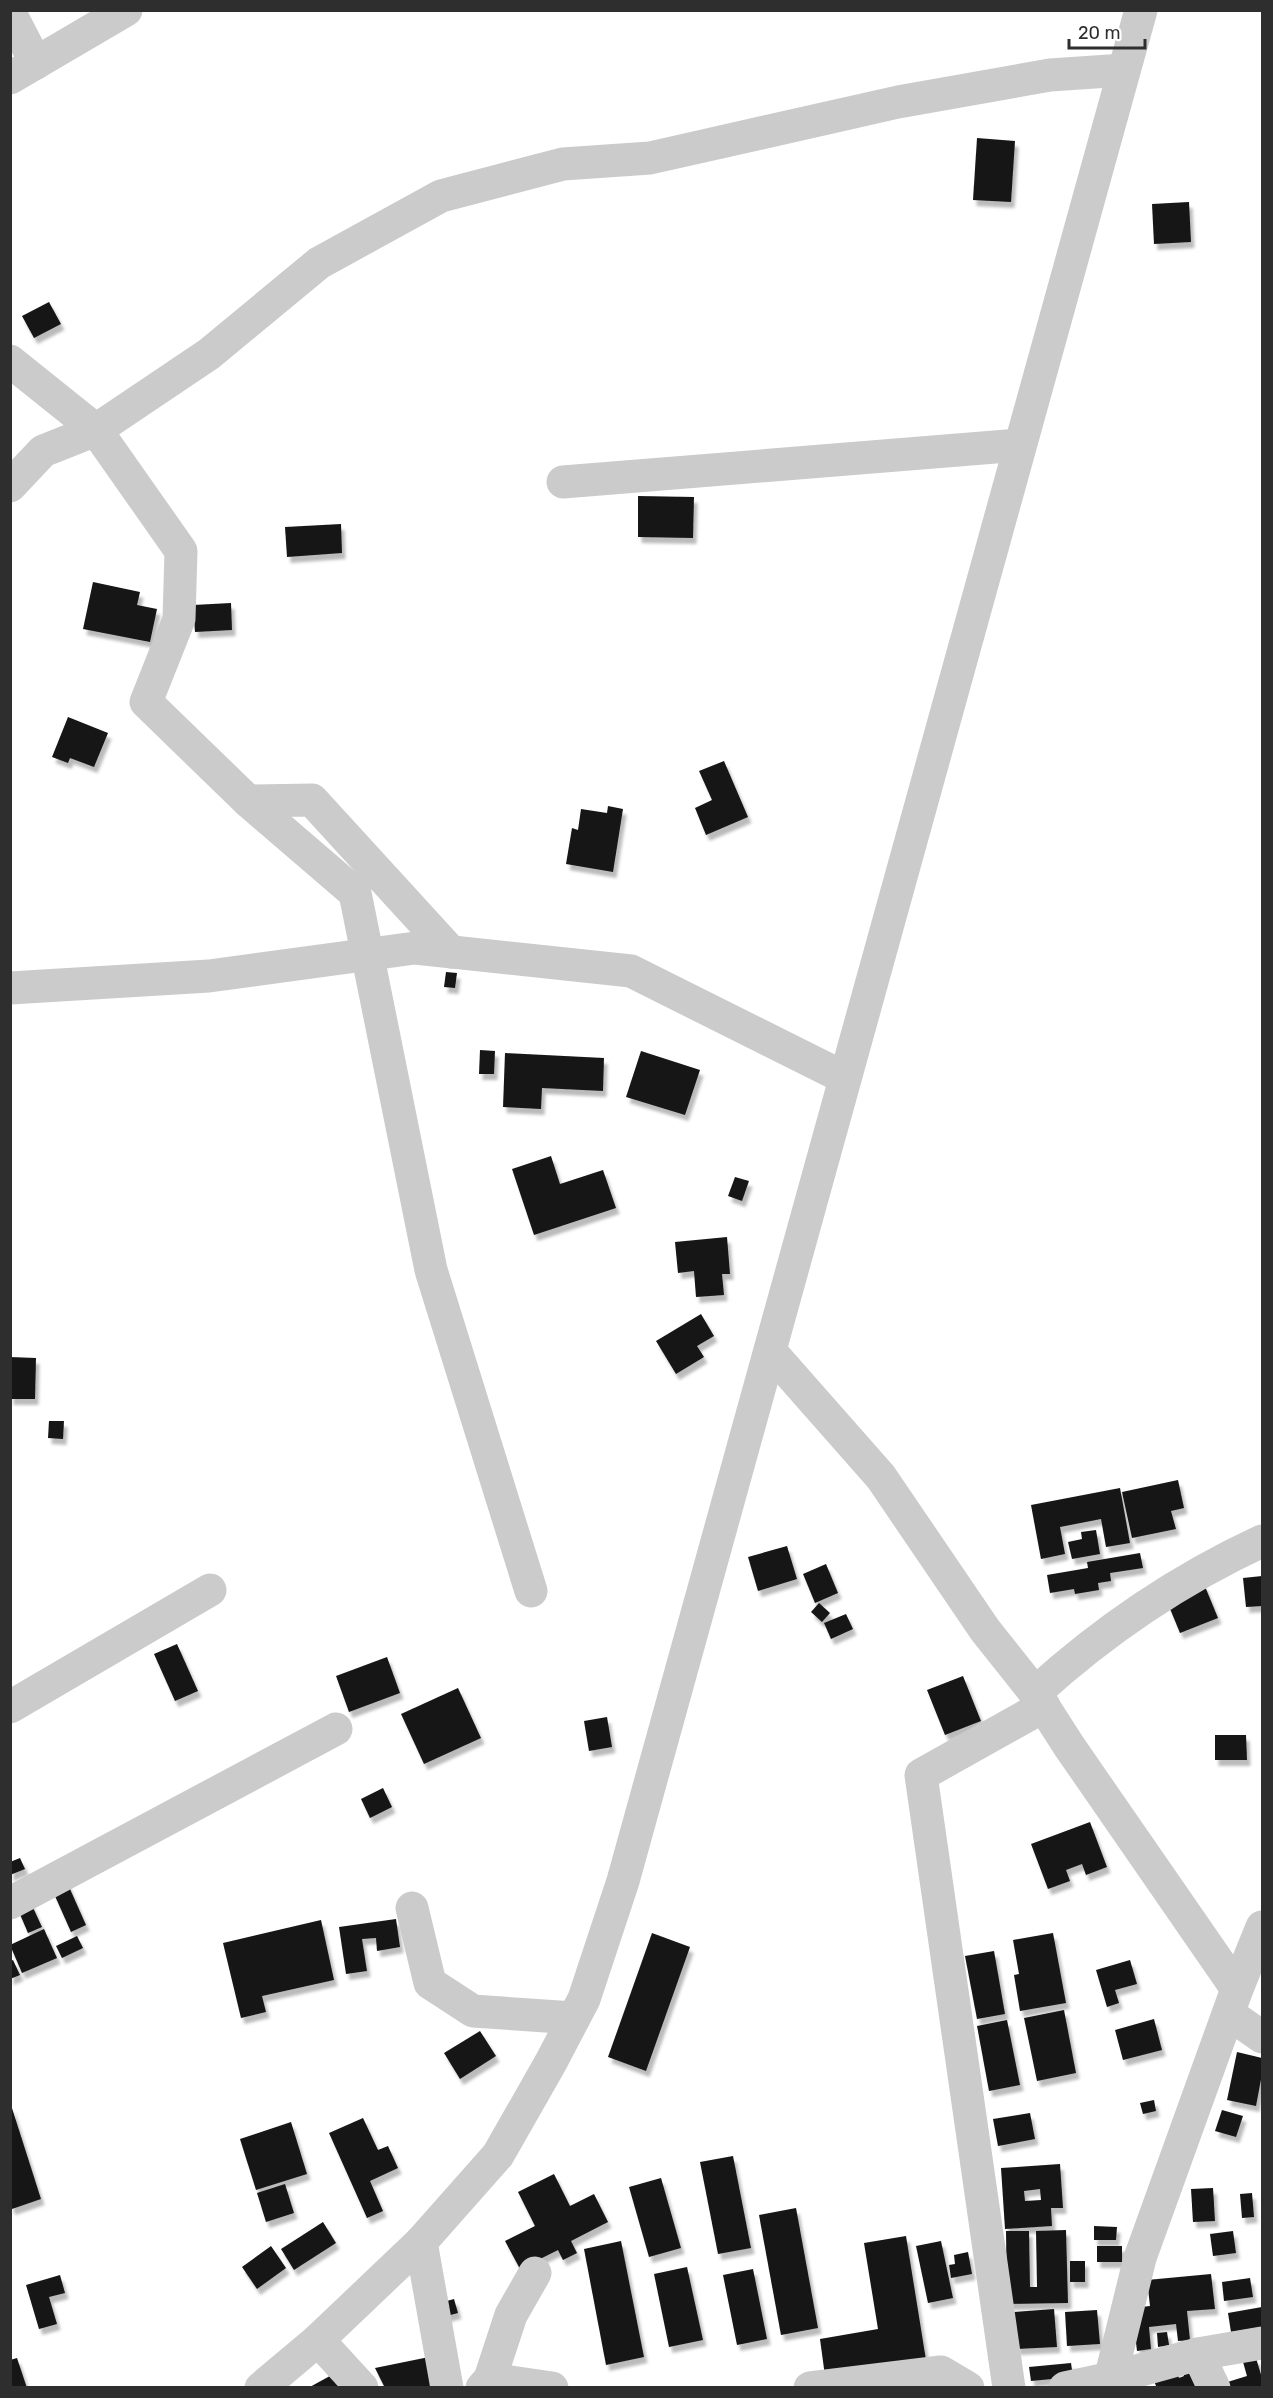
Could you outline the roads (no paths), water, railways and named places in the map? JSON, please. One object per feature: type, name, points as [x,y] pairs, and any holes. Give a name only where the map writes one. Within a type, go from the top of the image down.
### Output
[{"type":"street","points":[[10,13],[23,71],[126,10]]},
{"type":"street","points":[[261,2388],[318,2340],[421,2242],[498,2155],[584,1999],[623,1881],[1141,10]]},
{"type":"street","points":[[10,486],[43,451],[96,430],[209,354],[320,262],[441,196],[563,164],[650,158],[898,102],[1050,75],[1124,70]]},
{"type":"street","points":[[10,361],[96,430],[181,551],[179,619],[146,702],[248,801],[355,893],[431,1270],[531,1591]]},
{"type":"street","points":[[563,482],[1020,445]]},
{"type":"street","points":[[248,801],[312,800],[451,952]]},
{"type":"street","points":[[10,988],[209,976],[415,948],[631,970],[845,1078]]},
{"type":"street","points":[[770,1351],[881,1477],[985,1630],[1039,1699],[1233,2001],[1263,2037]]},
{"type":"street","points":[[1009,2388],[921,1775],[1039,1699],[1060,1670],[1147,1606],[1224,1559],[1263,1541]]},
{"type":"street","points":[[10,1707],[210,1590]]},
{"type":"street","points":[[10,1903],[336,1729]]},
{"type":"street","points":[[412,1908],[430,1983],[473,2012],[574,2018]]},
{"type":"street","points":[[1110,2383],[1140,2258],[1233,2001],[1263,1927]]},
{"type":"street","points":[[421,2242],[447,2388]]},
{"type":"street","points":[[535,2273],[511,2315],[486,2383],[552,2388]]},
{"type":"street","points":[[318,2340],[362,2388]]},
{"type":"street","points":[[1065,2388],[1110,2383],[1198,2354],[1263,2343]]},
{"type":"street","points":[[1198,2354],[1214,2388]]},
{"type":"street","points":[[810,2388],[941,2372],[968,2388]]}]
